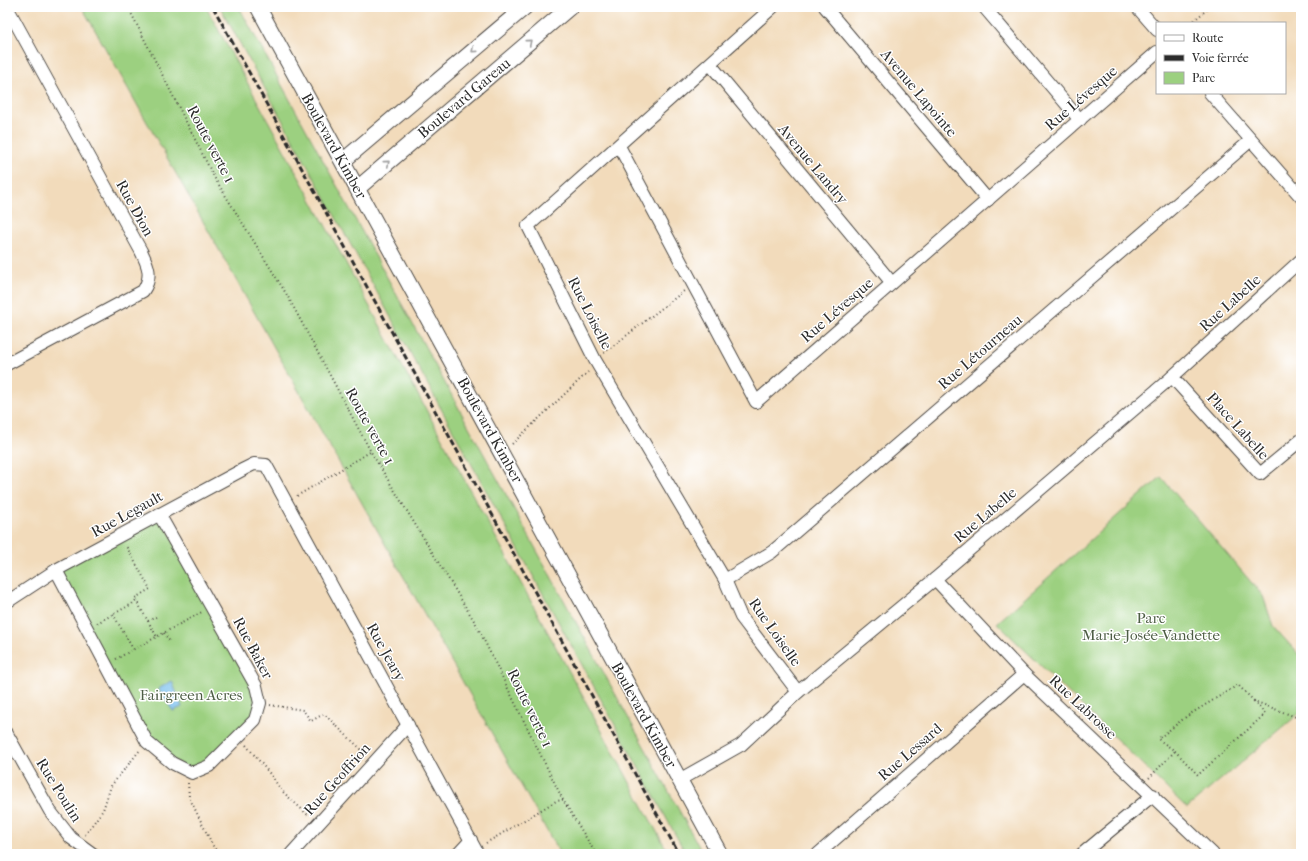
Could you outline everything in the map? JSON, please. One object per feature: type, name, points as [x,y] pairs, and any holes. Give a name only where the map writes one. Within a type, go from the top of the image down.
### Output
[{"type":"street","name":"Rue Dion","points":[[7,7],[141,250],[150,274],[148,283],[143,291],[7,364]]},
{"type":"street","name":"Boulevard Kimber","points":[[258,7],[720,854]]},
{"type":"street","name":"Boulevard Gareau","points":[[343,161],[526,7]]},
{"type":"street","name":"Boulevard Gareau","points":[[358,188],[570,7]]},
{"type":"street","name":"Rue Loiselle","points":[[773,7],[528,226],[596,362],[725,580],[741,617],[798,692]]},
{"type":"street","name":"Avenue Lapointe","points":[[825,7],[988,200]]},
{"type":"street","points":[[984,7],[1080,120]]},
{"type":"street","points":[[1137,7],[1156,29]]},
{"type":"street","name":"Rue Lévesque","points":[[619,146],[756,402],[1156,53]]},
{"type":"street","name":"Avenue Landry","points":[[710,64],[892,283]]},
{"type":"street","points":[[1211,94],[1301,197]]},
{"type":"street","name":"Rue Létourneau","points":[[725,580],[772,552],[1250,140]]},
{"type":"street","name":"Rue Labelle","points":[[679,780],[741,744],[798,692],[935,579],[1172,377],[1301,260]]},
{"type":"street","name":"Place Labelle","points":[[1172,377],[1260,474],[1301,440]]},
{"type":"street","name":"Rue Legault","points":[[7,602],[56,570],[159,514],[254,464],[266,465]]},
{"type":"street","name":"Rue Jeary","points":[[266,465],[475,848]]},
{"type":"street","name":"Rue Baker","points":[[159,514],[256,686],[260,703],[255,720],[209,766],[192,773],[187,770]]},
{"type":"street","points":[[56,570],[147,742],[172,763],[187,770]]},
{"type":"street","name":"Rue Labrosse","points":[[935,579],[1024,674],[1153,795],[1213,854]]},
{"type":"street","name":"Rue Lessard","points":[[818,854],[1024,674]]},
{"type":"street","name":"Rue Geoffrion","points":[[291,854],[408,725]]},
{"type":"street","name":"Rue Poulin","points":[[7,734],[50,811],[71,838],[93,854]]},
{"type":"street","points":[[1082,854],[1153,795]]},
{"type":"street","points":[[458,854],[475,848]]},
{"type":"path","name":"Route verte 1","points":[[128,7],[214,177],[287,295],[371,452],[476,624],[563,800],[596,854]]},
{"type":"path","points":[[1192,22],[1210,7]]},
{"type":"path","points":[[502,454],[596,362],[693,284]]},
{"type":"path","points":[[285,502],[371,452]]},
{"type":"path","points":[[87,629],[113,614],[150,589],[121,536]]},
{"type":"path","points":[[135,598],[157,637]]},
{"type":"path","points":[[106,665],[212,607]]},
{"type":"path","points":[[113,614],[133,650]]},
{"type":"path","points":[[148,621],[156,617]]},
{"type":"path","points":[[164,633],[170,642]]},
{"type":"path","points":[[1238,686],[1254,701],[1265,714],[1198,775],[1175,751],[1158,739],[1187,716],[1238,686]]},
{"type":"path","points":[[1254,701],[1301,719]]},
{"type":"path","points":[[260,703],[303,710],[312,721],[324,714],[374,762]]},
{"type":"path","points":[[238,737],[270,774],[282,791],[318,824]]},
{"type":"path","points":[[79,844],[103,810],[111,786],[147,742]]},
{"type":"path","points":[[1149,778],[1175,751]]},
{"type":"path","points":[[187,770],[189,797],[214,848],[220,854]]},
{"type":"path","points":[[475,848],[556,801],[563,800]]},
{"type":"green space","points":[[82,7],[206,7],[669,854],[560,854]]},
{"type":"green space","points":[[220,7],[239,7],[703,854],[686,854]]},
{"type":"green space","name":"Parc Marie-Josée-Vandette","points":[[1161,477],[1263,596],[1273,626],[1301,657],[1301,712],[1187,808],[997,623]]},
{"type":"green space","name":"Fairgreen Acres","points":[[159,514],[256,686],[255,720],[192,773],[147,742],[56,570]]},
{"type":"water","points":[[172,681],[182,707],[173,711],[158,689]]},
{"type":"railway","points":[[213,7],[679,854]]}]
